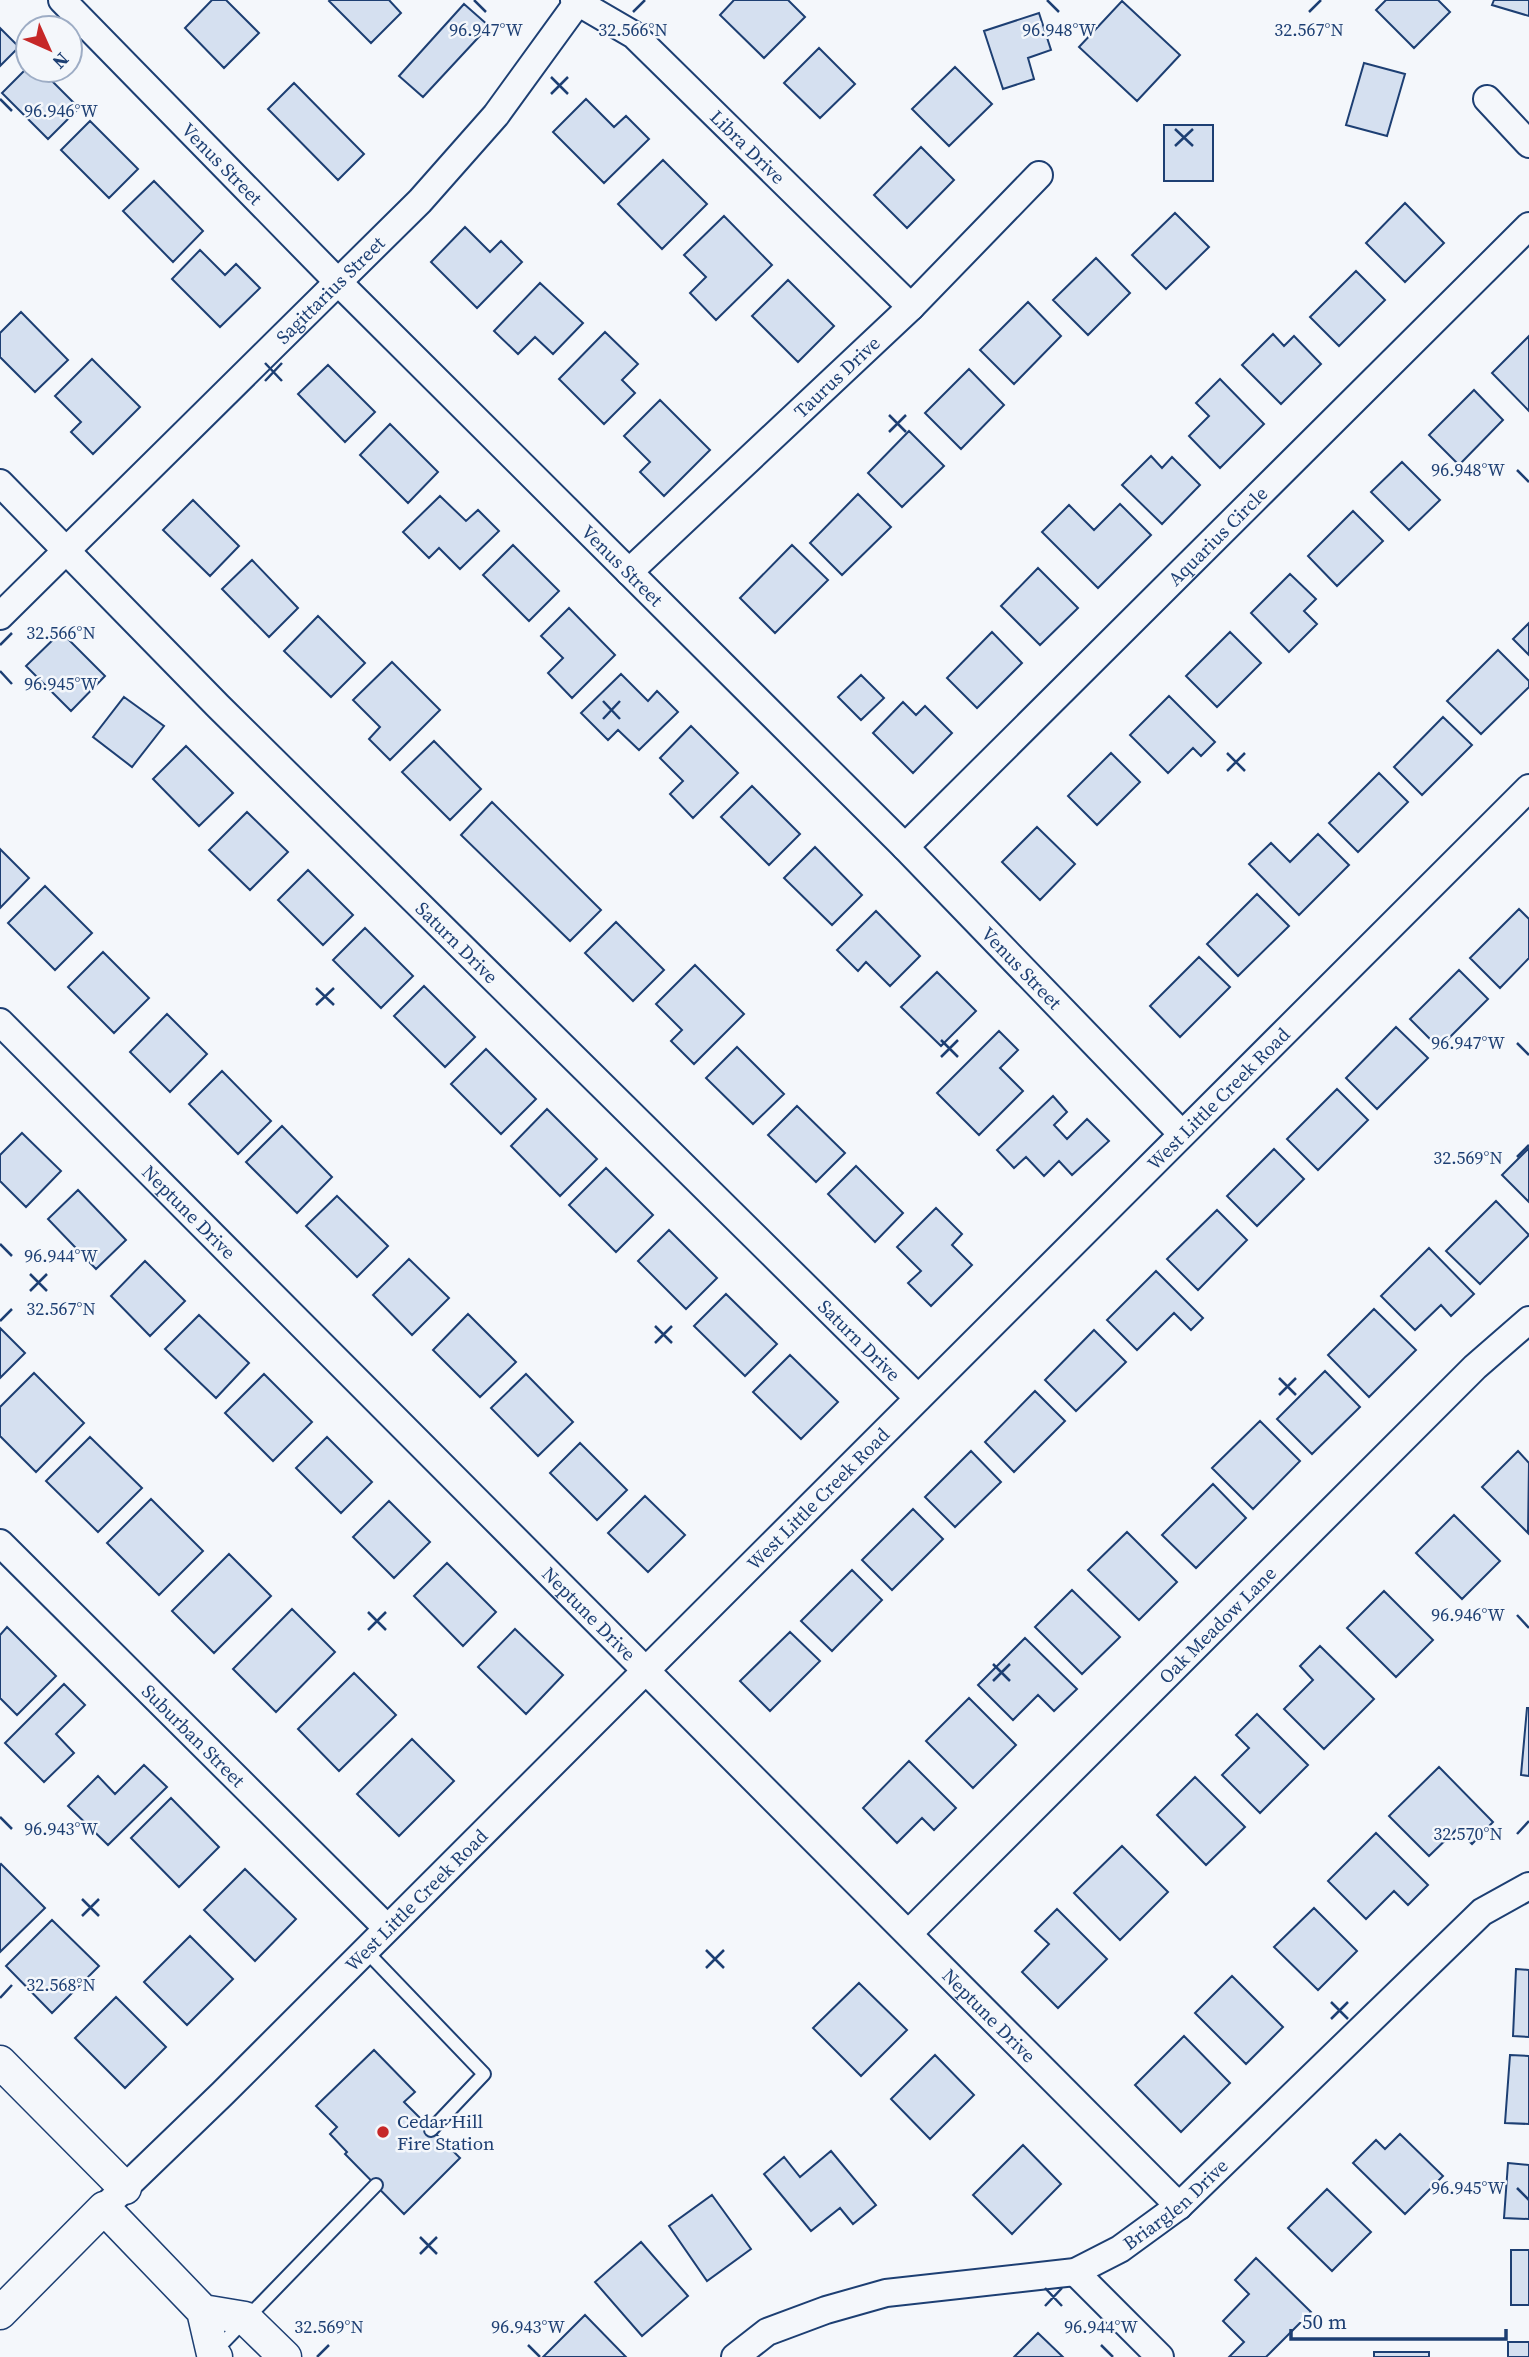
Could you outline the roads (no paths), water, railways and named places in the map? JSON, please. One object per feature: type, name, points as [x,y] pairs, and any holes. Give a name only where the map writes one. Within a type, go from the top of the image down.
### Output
[{"type":"street","name":"Venus Street","points":[[62,0],[338,282],[905,847],[1182,1134]]},
{"type":"street","name":"Sagittarius Street","points":[[0,616],[420,201],[496,115],[576,1]]},
{"type":"street","name":"Libra Drive","points":[[576,1],[635,35],[911,307]]},
{"type":"street","points":[[1487,99],[1529,144]]},
{"type":"street","name":"Taurus Drive","points":[[629,572],[911,307],[1039,175]]},
{"type":"street","name":"Aquarius Circle","points":[[905,847],[1529,226]]},
{"type":"street","name":"Saturn Drive","points":[[0,483],[228,716],[918,1398]]},
{"type":"street","name":"West Little Creek Road","points":[[114,2198],[1529,788]]},
{"type":"street","name":"Neptune Drive","points":[[0,1022],[1179,2206]]},
{"type":"street","name":"Oak Meadow Lane","points":[[909,1933],[1475,1367],[1529,1320]]},
{"type":"street","name":"Suburban Street","points":[[0,1543],[387,1928]]},
{"type":"street","name":"Briarglen Drive","points":[[735,2357],[767,2332],[826,2310],[886,2293],[1075,2272],[1120,2249],[1179,2206],[1482,1912],[1529,1886]]},
{"type":"street","points":[[0,2062],[114,2198],[203,2311],[215,2355]]},
{"type":"street","points":[[0,2313],[114,2198]]},
{"type":"street","points":[[1075,2272],[1160,2357]]},
{"type":"street","points":[[203,2311],[245,2318],[285,2357]]},
{"type":"lane","points":[[365,1950],[484,2074],[431,2130]]},
{"type":"lane","points":[[215,2355],[245,2318],[376,2185]]},
{"type":"place","name":"Cedar Hill Fire Station","points":[[383,2132]]}]
